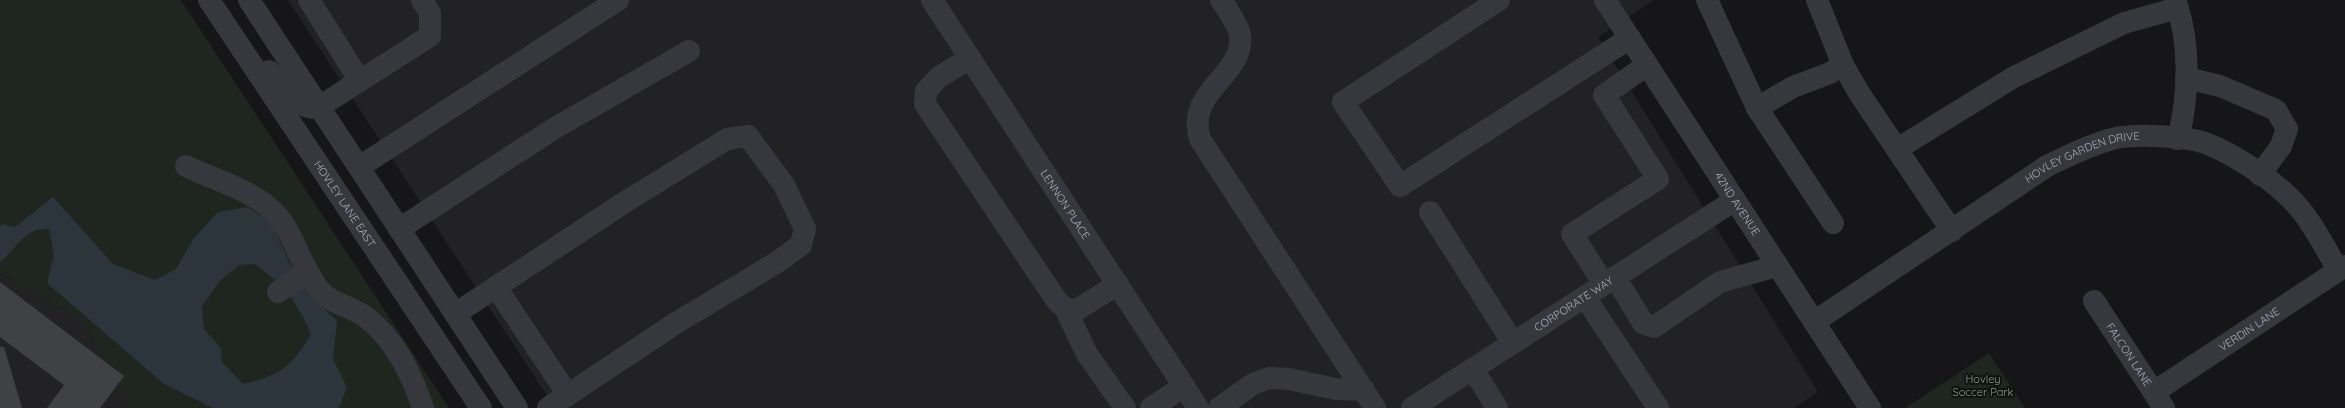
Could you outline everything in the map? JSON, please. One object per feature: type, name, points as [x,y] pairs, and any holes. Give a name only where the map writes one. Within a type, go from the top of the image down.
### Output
[{"type":"street","name":"HOVLEY LANE EAST","points":[[209,0],[481,408]]},
{"type":"street","points":[[248,0],[517,408]]},
{"type":"street","points":[[309,0],[360,81]]},
{"type":"street","points":[[232,34],[298,101],[311,109],[319,107],[430,36],[430,13],[422,0]]},
{"type":"street","points":[[359,168],[618,0]]},
{"type":"street","name":"LENNON PLACE","points":[[932,0],[1198,408]]},
{"type":"street","points":[[1221,0],[1240,35],[1232,65],[1199,108],[1196,127],[1200,139],[1369,399]]},
{"type":"street","points":[[1499,0],[1343,102],[1400,186],[1630,38]]},
{"type":"street","name":"42ND AVENUE","points":[[1605,0],[1870,408]]},
{"type":"street","points":[[1707,0],[1757,108],[1833,223]]},
{"type":"street","points":[[1817,0],[1843,65],[1859,93],[1952,231]]},
{"type":"street","points":[[1897,149],[2014,77],[2124,23],[2177,4],[2183,24],[2186,78],[2183,120],[2178,139]]},
{"type":"street","points":[[399,229],[555,128],[689,51]]},
{"type":"street","points":[[970,58],[939,77],[926,91],[925,104],[1057,301],[1065,308],[1087,354],[1125,408]]},
{"type":"street","points":[[1757,108],[1793,87],[1830,73],[1843,65]]},
{"type":"street","points":[[1647,66],[1604,95],[1658,179],[1572,234],[1643,323],[1654,327],[1720,282],[1777,266]]},
{"type":"street","points":[[2186,78],[2220,86],[2276,110],[2287,129],[2281,146],[2260,175]]},
{"type":"street","name":"HOVLEY GARDEN DRIVE","points":[[1814,322],[2047,166],[2081,150],[2113,138],[2141,134],[2207,144],[2241,161],[2289,197],[2298,207],[2342,268]]},
{"type":"street","points":[[455,314],[622,204],[727,139],[748,136],[784,185],[805,229],[801,244],[776,263],[676,323],[548,408]]},
{"type":"street","points":[[186,166],[250,194],[271,207],[286,227],[307,271],[322,293],[366,317],[396,347],[412,378],[424,408]]},
{"type":"street","name":"CORPORATE WAY","points":[[1412,408],[1735,200]]},
{"type":"street","points":[[1430,212],[1513,343]]},
{"type":"street","name":"VERDIN LANE","points":[[2159,400],[2342,268]]},
{"type":"street","points":[[278,292],[307,271]]},
{"type":"street","points":[[1065,308],[1075,311],[1118,284]]},
{"type":"street","points":[[496,287],[568,395]]},
{"type":"street","points":[[1585,297],[1658,408]]},
{"type":"street","name":"FALCON LANE","points":[[2094,301],[2159,400]]},
{"type":"street","points":[[1473,369],[1497,408]]},
{"type":"street","points":[[1219,408],[1253,384],[1269,378],[1290,379],[1369,399]]},
{"type":"street","points":[[463,381],[486,408]]},
{"type":"street","points":[[1151,408],[1184,386]]},
{"type":"shaded area","points":[[288,0],[1654,0],[1598,37],[1818,392],[1794,408],[555,408]]},
{"type":"shaded area","points":[[53,197],[113,264],[155,280],[176,269],[194,238],[218,212],[247,207],[271,222],[290,264],[312,297],[337,321],[333,359],[347,387],[339,408],[213,408],[164,384],[47,283],[54,255],[49,229],[41,229],[27,235],[0,262],[0,227],[3,224],[15,227]],"holes":[[[254,264],[288,294],[300,312],[311,334],[291,363],[267,377],[243,384],[222,362],[221,348],[204,329],[202,306],[219,282],[239,265]]]},
{"type":"shaded area","points":[[0,273],[81,320],[128,399],[126,408],[0,408]]},
{"type":"green space","points":[[0,0],[181,0],[449,408],[126,408],[127,399],[81,320],[0,273]]},
{"type":"green space","name":"Hovley Soccer Park","points":[[1989,353],[2025,408],[1905,408]]},
{"type":"building","points":[[0,282],[124,376],[100,408],[47,408],[64,385],[0,337]]},
{"type":"building","points":[[0,347],[4,347],[22,408],[0,408]]}]
